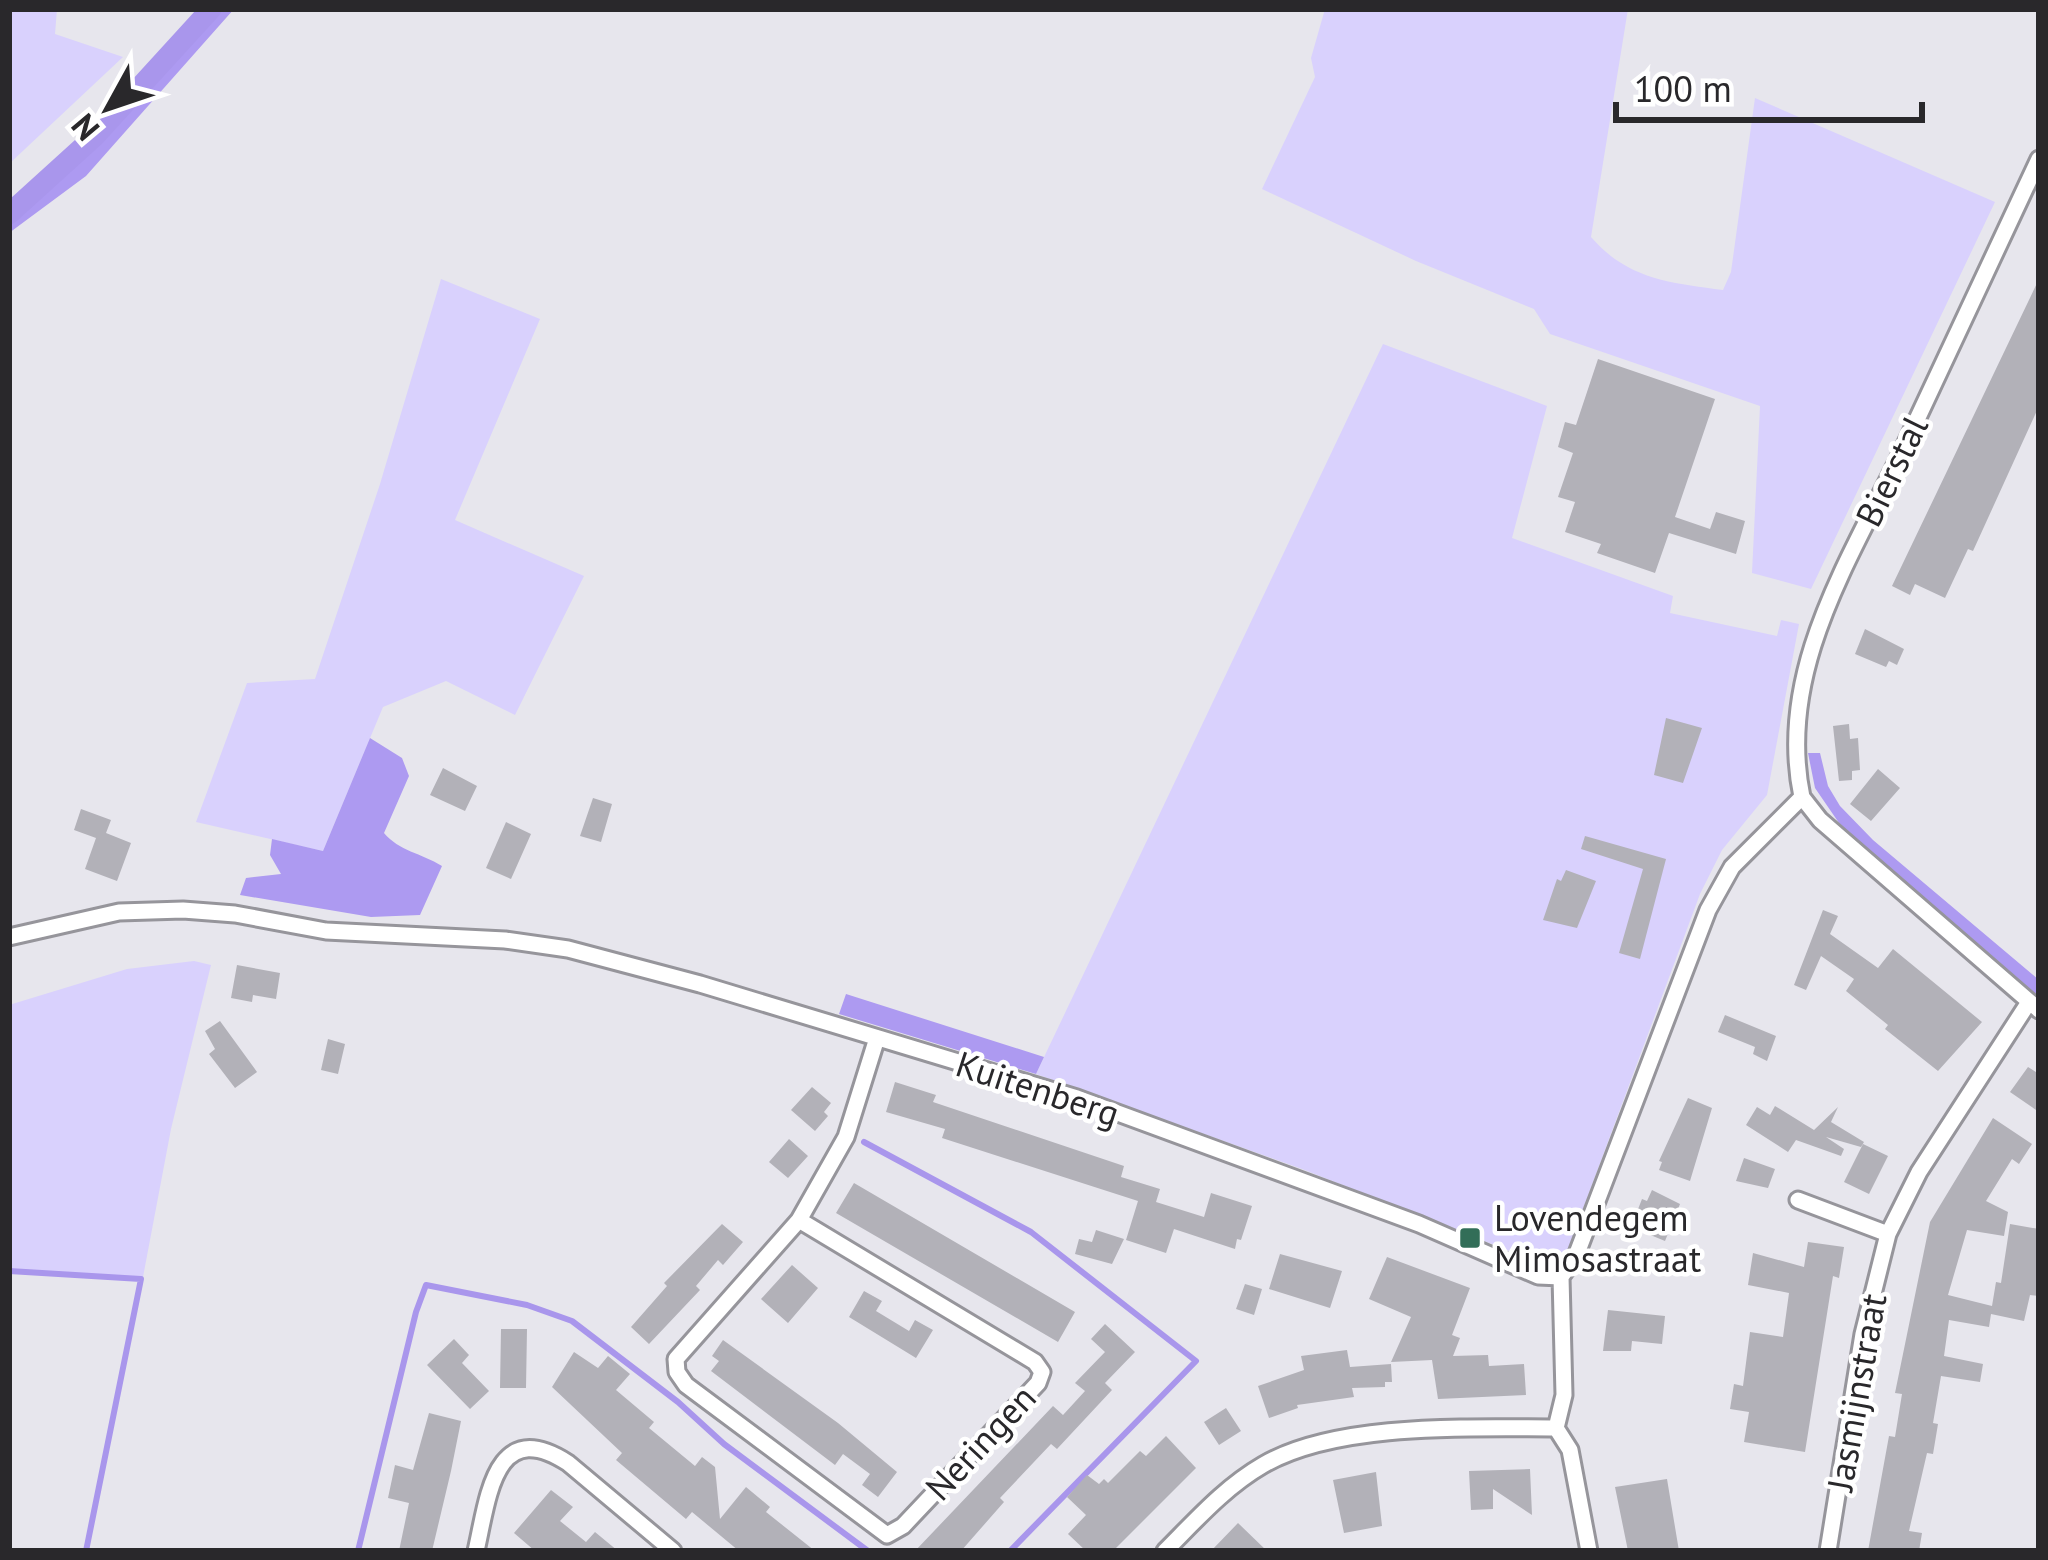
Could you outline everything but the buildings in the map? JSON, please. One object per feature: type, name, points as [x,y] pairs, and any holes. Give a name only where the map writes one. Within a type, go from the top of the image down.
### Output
[{"type":"street","name":"Bierstal","points":[[1802,797],[1798,714],[1819,623],[2039,159]]},
{"type":"street","points":[[1589,1551],[1570,1450],[1556,1429],[1564,1395],[1561,1276],[1576,1256],[1708,910],[1732,867],[1802,797],[1820,820],[2034,1006]]},
{"type":"street","name":"Kuitenberg","points":[[9,938],[119,912],[183,910],[235,914],[326,932],[506,940],[623,962],[1077,1098],[1419,1224],[1538,1276],[1561,1276]]},
{"type":"street","name":"Jasmijnstraat","points":[[1828,1551],[1863,1334],[1888,1234],[1919,1172],[2034,1006]]},
{"type":"street","name":"Neringen","points":[[799,1220],[1035,1362],[1042,1372],[1038,1383],[918,1510],[887,1535],[686,1385],[675,1366],[676,1359],[799,1220],[846,1137],[877,1038]]},
{"type":"street","points":[[1798,1200],[1888,1234]]},
{"type":"street","points":[[1166,1551],[1223,1493],[1293,1450],[1374,1435],[1556,1429]]},
{"type":"street","points":[[476,1551],[492,1480],[511,1454],[528,1447],[549,1450],[568,1462],[673,1551]]},
{"type":"shaded area","points":[[9,9],[57,9],[55,34],[123,57],[9,164]]},
{"type":"shaded area","points":[[220,9],[234,9],[86,176],[9,233],[9,222],[99,142]]},
{"type":"shaded area","points":[[1325,9],[1628,9],[1591,237],[1619,262],[1651,277],[1723,290],[1731,272],[1755,98],[1995,202],[1811,589],[1752,573],[1760,406],[1550,334],[1534,309],[1416,261],[1262,189],[1315,77],[1311,58]]},
{"type":"shaded area","points":[[441,279],[540,319],[455,520],[584,576],[515,715],[446,681],[383,707],[323,851],[196,822],[247,683],[315,679]]},
{"type":"shaded area","points":[[1383,344],[1547,406],[1512,538],[1673,596],[1670,613],[1777,636],[1781,620],[1799,624],[1767,795],[1722,850],[1700,894],[1560,1271],[1302,1169],[1036,1074]]},
{"type":"shaded area","points":[[370,738],[402,758],[409,776],[384,833],[403,848],[442,866],[420,915],[371,917],[240,895],[246,878],[281,874],[270,855],[272,839],[323,851]]},
{"type":"shaded area","points":[[1808,753],[1820,753],[1828,786],[1840,806],[1873,840],[2039,980],[2038,997],[1839,823],[1815,788]]},
{"type":"shaded area","points":[[194,961],[211,965],[171,1129],[143,1277],[9,1269],[9,1005],[127,969]]},
{"type":"shaded area","points":[[846,994],[1044,1057],[1036,1074],[839,1014]]},
{"type":"waterway","points":[[9,214],[95,136],[211,9]]},
{"type":"waterway","points":[[864,1142],[1031,1232],[1196,1361],[1010,1551]]},
{"type":"waterway","points":[[9,1271],[141,1279],[86,1551]]},
{"type":"waterway","points":[[358,1551],[426,1285],[527,1305],[572,1321],[678,1402],[724,1444],[868,1551]]},
{"type":"place","name":"Lovendegem Mimosastraat","points":[[1470,1238]]}]
